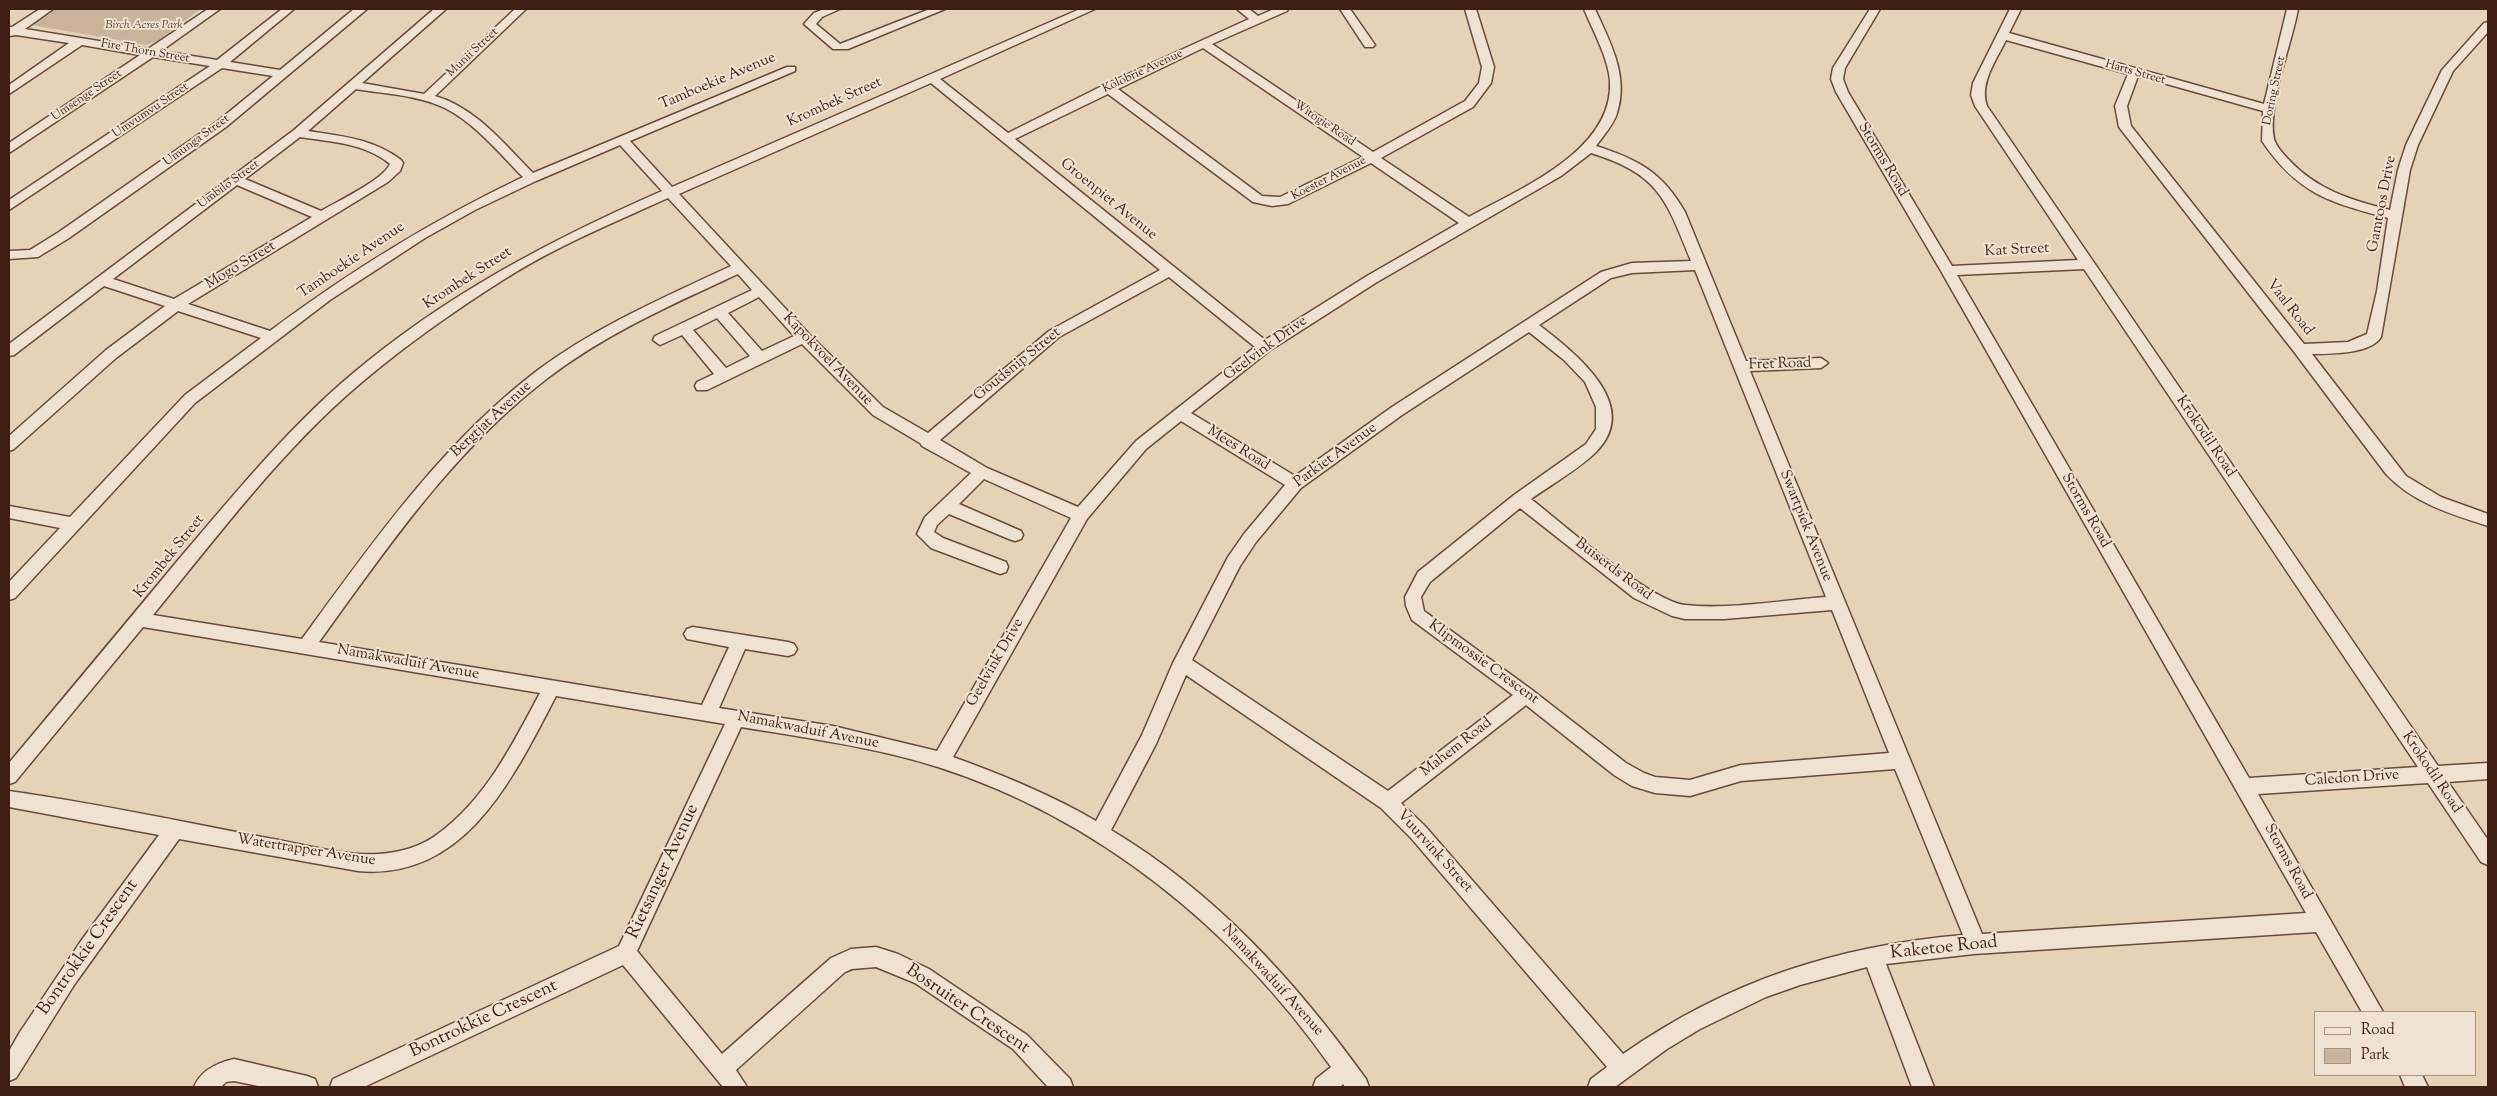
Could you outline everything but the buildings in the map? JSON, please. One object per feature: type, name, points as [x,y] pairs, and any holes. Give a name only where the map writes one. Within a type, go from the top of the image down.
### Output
[{"type":"street","points":[[11,32],[47,9]]},
{"type":"street","name":"Umsenge Street","points":[[9,149],[215,9]]},
{"type":"street","name":"Umvumvu Street","points":[[9,206],[218,65],[289,9]]},
{"type":"street","name":"Umunga Street","points":[[15,256],[37,253],[212,131],[361,9]]},
{"type":"street","name":"Umbilo Street","points":[[12,347],[298,133],[440,9]]},
{"type":"street","name":"Munii Street","points":[[426,98],[521,9]]},
{"type":"street","points":[[834,9],[818,15],[810,24],[837,46],[844,47],[940,9]]},
{"type":"street","name":"Krombek Street","points":[[9,776],[270,464],[308,425],[372,366],[425,326],[504,273],[574,235],[1089,9]]},
{"type":"street","points":[[1242,9],[1257,20]]},
{"type":"street","name":"Kolobrie Avenue","points":[[1006,139],[1108,88],[1204,43],[1283,9]]},
{"type":"street","points":[[1345,9],[1369,45]]},
{"type":"street","name":"Koester Avenue","points":[[1108,88],[1262,201],[1288,200],[1373,157],[1468,104],[1481,90],[1488,75],[1488,67],[1471,9]]},
{"type":"street","name":"Geelvink Drive","points":[[941,760],[1081,515],[1130,456],[1180,413],[1264,346],[1468,223],[1556,173],[1589,148],[1611,114],[1616,82],[1612,63],[1590,9]]},
{"type":"street","name":"Storms Road","points":[[1875,9],[1839,68],[1837,79],[1863,129],[1948,271],[2372,1011]]},
{"type":"street","name":"Krokodil Road","points":[[2015,9],[1979,83],[1978,100],[1985,114],[2089,264],[2488,856]]},
{"type":"street","name":"Doring Street","points":[[2294,9],[2269,109],[2268,141],[2299,179],[2325,194],[2395,216]]},
{"type":"street","name":"Gamtoos Drive","points":[[2300,349],[2349,348],[2359,346],[2374,337],[2384,291],[2404,170],[2412,145],[2437,88],[2448,70],[2488,25]]},
{"type":"street","name":"Fire Thorn Street","points":[[11,32],[80,41],[282,74]]},
{"type":"street","name":"Harts Street","points":[[2002,35],[2269,109]]},
{"type":"street","points":[[9,90],[80,41]]},
{"type":"street","name":"Witogie Road","points":[[1204,43],[1468,223]]},
{"type":"street","name":"Tamboekie Avenue","points":[[9,593],[190,399],[326,297],[420,235],[531,178],[791,69]]},
{"type":"street","name":"Vaal Road","points":[[2134,73],[2123,99],[2119,114],[2121,120],[2300,349],[2379,455],[2405,486],[2423,496],[2488,520]]},
{"type":"street","name":"Groenpiet Avenue","points":[[932,78],[1264,346]]},
{"type":"street","points":[[354,86],[426,98],[461,112],[531,178]]},
{"type":"street","name":"Mogo Street","points":[[9,445],[111,354],[177,304],[392,173],[397,163],[388,156],[366,146],[298,133]]},
{"type":"street","name":"Kapokvoel Avenue","points":[[622,140],[804,337],[878,411],[926,442],[982,472],[1081,515]]},
{"type":"street","name":"Swartpiek Avenue","points":[[1589,148],[1627,160],[1651,176],[1673,202],[1976,944]]},
{"type":"street","points":[[236,180],[322,216]]},
{"type":"street","name":"Kat Street","points":[[1948,271],[2089,264]]},
{"type":"street","name":"Parkiet Avenue","points":[[1100,832],[1150,738],[1182,663],[1234,562],[1250,538],[1295,484],[1398,411],[1613,272],[1632,268],[1700,265]]},
{"type":"street","name":"Bergtjat Avenue","points":[[307,646],[423,490],[467,440],[502,407],[548,370],[587,344],[739,268]]},
{"type":"street","name":"Goudsnip Street","points":[[926,442],[1054,334],[1169,271]]},
{"type":"street","points":[[101,280],[272,337]]},
{"type":"street","points":[[660,340],[761,291]]},
{"type":"street","points":[[719,312],[760,358]]},
{"type":"street","name":"Klipmossie Crescent","points":[[1530,325],[1581,366],[1599,396],[1605,418],[1604,430],[1597,443],[1520,499],[1424,577],[1413,597],[1418,615],[1630,775],[1669,788],[1699,786],[1730,775],[1902,760]]},
{"type":"street","points":[[684,329],[724,375]]},
{"type":"street","points":[[702,386],[804,337]]},
{"type":"street","name":"Fret Road","points":[[1739,366],[1821,363]]},
{"type":"street","name":"Mees Road","points":[[1180,413],[1295,484]]},
{"type":"street","points":[[982,472],[928,525],[925,532],[927,537],[937,543],[1000,567]]},
{"type":"street","name":"Buiserds Road","points":[[1520,499],[1640,593],[1672,609],[1685,612],[1724,612],[1837,603]]},
{"type":"street","points":[[947,506],[1015,535]]},
{"type":"street","points":[[9,512],[74,524]]},
{"type":"street","name":"Namakwaduif Avenue","points":[[140,620],[737,717],[867,741],[941,760],[1031,796],[1100,832],[1176,886],[1226,928],[1278,982],[1321,1034],[1358,1087]]},
{"type":"street","points":[[693,634],[788,649]]},
{"type":"street","points":[[708,712],[740,641]]},
{"type":"street","name":"Vuurvink Street","points":[[1182,663],[1388,802],[1418,832],[1621,1068]]},
{"type":"street","name":"Watertrapper Avenue","points":[[9,799],[366,863],[394,861],[412,856],[448,837],[478,810],[510,763],[552,688]]},
{"type":"street","name":"Mahem Road","points":[[1388,802],[1526,695]]},
{"type":"street","name":"Rietsanger Avenue","points":[[736,1087],[626,953],[737,717]]},
{"type":"street","name":"Caledon Drive","points":[[2245,786],[2488,771]]},
{"type":"street","name":"Bontrokkie Crescent","points":[[9,1071],[26,1039],[81,956],[175,829]]},
{"type":"street","name":"Kaketoe Road","points":[[1599,1087],[1621,1068],[1689,1025],[1741,998],[1790,979],[1873,956],[1976,944],[2321,922]]},
{"type":"street","name":"Bontrokkie Crescent","points":[[341,1087],[626,953]]},
{"type":"street","points":[[1873,956],[1923,1087]]},
{"type":"street","name":"Bosruiter Crescent","points":[[720,1069],[838,965],[851,959],[876,957],[891,961],[922,976],[1020,1042],[1062,1087]]},
{"type":"street","points":[[1324,1087],[1345,1068]]},
{"type":"street","points":[[205,1087],[221,1073],[234,1070],[307,1087]]},
{"type":"street","points":[[2411,1076],[2417,1087]]},
{"type":"green space","name":"Birch Acres Park","points":[[56,9],[201,9],[157,41],[147,45],[32,25]]}]
